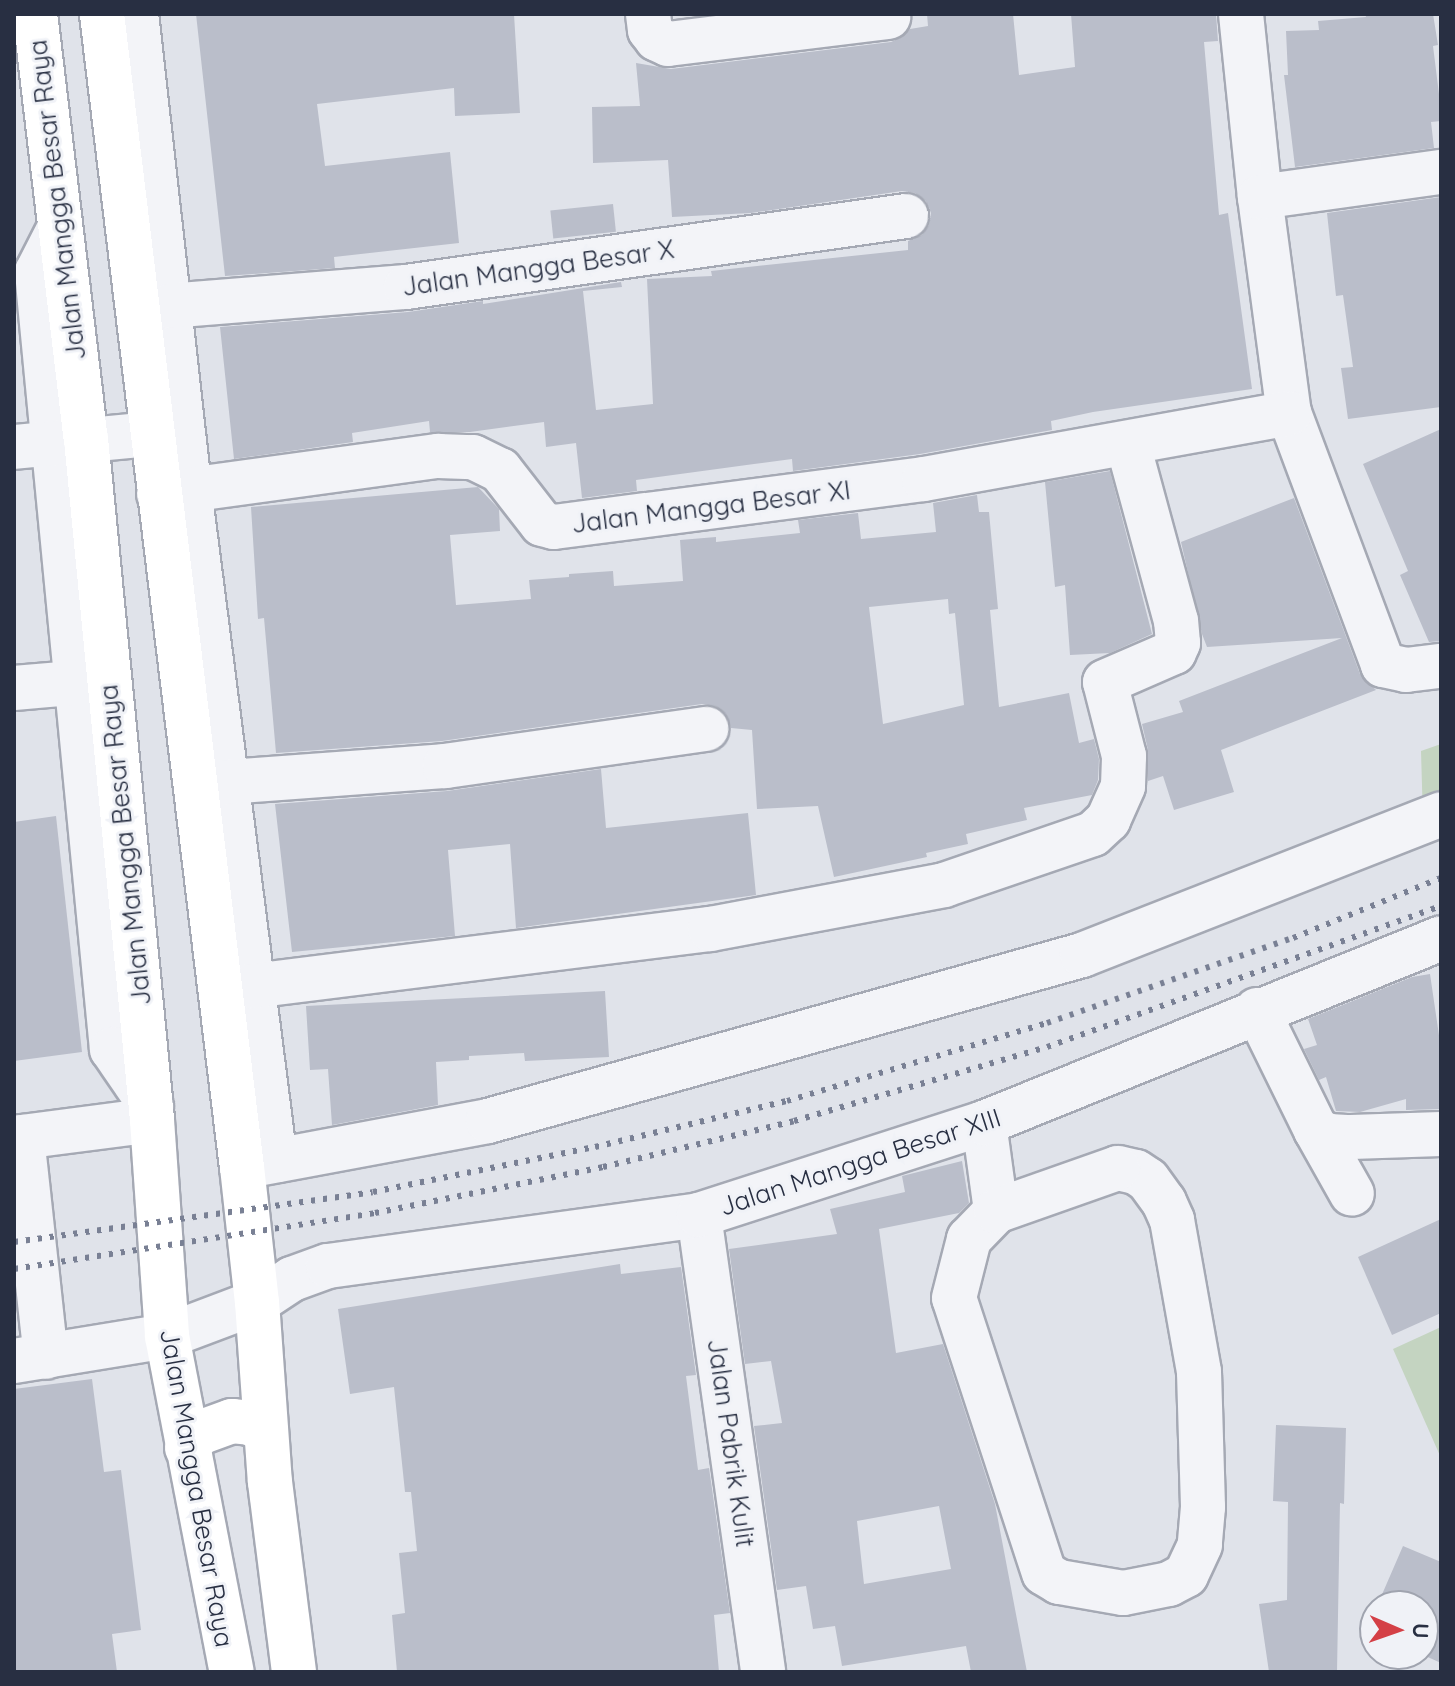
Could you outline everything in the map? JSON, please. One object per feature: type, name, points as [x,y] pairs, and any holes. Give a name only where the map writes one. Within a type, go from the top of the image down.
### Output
[{"type":"main road","name":"Jalan Mangga Besar Raya","points":[[35,14],[60,227],[51,443],[93,681],[152,1113],[167,1336],[182,1398],[187,1448],[232,1672]]},
{"type":"main road","points":[[102,14],[135,160],[151,434],[174,492],[258,1164],[257,1302],[266,1431],[294,1672]]},
{"type":"main road","points":[[187,1448],[199,1433],[223,1423],[250,1423],[266,1431]]},
{"type":"street","points":[[136,14],[135,160],[168,306],[174,492]]},
{"type":"street","points":[[648,14],[650,30],[657,39],[668,44],[888,17]]},
{"type":"street","points":[[1241,14],[1260,197],[1289,413],[1383,665],[1406,670],[1441,666]]},
{"type":"street","points":[[1260,197],[1441,172]]},
{"type":"street","name":"Jalan Mangga Besar X","points":[[168,306],[406,287],[906,216]]},
{"type":"street","name":"Jalan Mangga Besar XI","points":[[174,492],[438,456],[473,457],[500,470],[542,524],[554,527],[924,479],[1289,413]]},
{"type":"street","points":[[51,443],[151,434]]},
{"type":"street","points":[[252,986],[710,929],[944,885],[1093,834],[1108,820],[1123,786],[1124,756],[1105,682],[1174,652],[1178,643],[1176,621],[1128,444]]},
{"type":"street","points":[[14,688],[93,681]]},
{"type":"street","points":[[706,729],[445,766],[211,783],[252,986],[258,1164],[488,1121],[1082,955],[1441,814]]},
{"type":"street","name":"Jalan Mangga Besar XIII","points":[[30,1359],[167,1336],[257,1302],[292,1279],[328,1266],[699,1215],[984,1123],[1441,938]]},
{"type":"street","points":[[1257,1010],[1316,1130],[1352,1194]]},
{"type":"street","points":[[30,1359],[18,1137],[152,1113]]},
{"type":"street","points":[[984,1123],[996,1211]]},
{"type":"street","points":[[1316,1130],[1329,1136],[1351,1137],[1441,1134]]},
{"type":"street","points":[[1118,1168],[1136,1172],[1148,1180],[1164,1202],[1172,1220],[1199,1372],[1203,1507],[1195,1555],[1186,1575],[1169,1584],[1123,1593],[1059,1582],[1044,1573],[954,1298],[969,1239],[996,1211],[1118,1168]]},
{"type":"street","name":"Jalan Pabrik Kulit","points":[[699,1215],[763,1672]]},
{"type":"green space","points":[[1441,744],[1441,814],[1423,821],[1421,751]]},
{"type":"green space","points":[[1441,1327],[1441,1458],[1393,1349]]},
{"type":"building","points":[[196,14],[514,14],[520,113],[455,116],[454,88],[317,104],[325,166],[450,152],[459,243],[334,257],[335,268],[225,276]]},
{"type":"building","points":[[927,14],[1013,14],[1019,75],[1075,67],[1071,14],[1216,14],[1218,41],[1204,42],[1219,215],[1228,213],[1252,389],[1093,412],[1051,421],[1052,430],[920,454],[793,471],[792,459],[636,480],[637,491],[582,498],[576,443],[546,447],[544,422],[470,432],[430,432],[429,421],[352,433],[353,442],[234,459],[220,327],[408,312],[483,301],[483,304],[621,282],[622,287],[583,291],[596,410],[653,404],[647,279],[712,276],[711,271],[908,250],[908,241],[922,235],[929,225],[931,213],[926,201],[915,193],[902,191],[751,213],[672,217],[668,160],[593,163],[592,107],[640,106],[636,63],[671,69],[891,42],[910,29],[928,26]]},
{"type":"building","points":[[1365,14],[1433,14],[1438,45],[1433,46],[1441,110],[1441,121],[1431,122],[1434,148],[1295,167],[1284,75],[1288,75],[1286,31],[1319,30],[1318,21],[1366,17]]},
{"type":"building","points":[[1441,197],[1441,407],[1348,419],[1341,368],[1353,367],[1343,295],[1336,296],[1327,213]]},
{"type":"building","points":[[613,204],[616,232],[553,238],[550,211]]},
{"type":"building","points":[[1441,429],[1441,641],[1429,642],[1400,575],[1408,571],[1363,464]]},
{"type":"building","points":[[1110,471],[1152,634],[1110,653],[1070,655],[1065,585],[1055,587],[1045,482]]},
{"type":"building","points":[[478,487],[499,509],[500,531],[450,535],[456,605],[531,599],[529,580],[569,577],[569,574],[613,571],[614,586],[683,581],[680,540],[716,537],[716,542],[800,533],[798,520],[858,513],[861,539],[936,532],[933,503],[977,495],[979,512],[989,512],[998,609],[990,610],[999,707],[1069,693],[1079,743],[1094,739],[1099,759],[1098,780],[1092,795],[1024,808],[1027,820],[966,834],[968,844],[926,853],[927,857],[834,877],[818,806],[757,809],[752,730],[731,728],[726,714],[715,706],[702,704],[442,741],[276,753],[264,618],[258,619],[251,507]],"holes":[[[948,599],[949,614],[955,613],[964,705],[883,724],[869,607]]]},
{"type":"building","points":[[1294,498],[1360,674],[1376,690],[1221,750],[1234,792],[1174,810],[1163,776],[1148,781],[1148,750],[1142,724],[1183,712],[1179,701],[1342,638],[1207,647],[1202,634],[1181,542]]},
{"type":"building","points":[[601,769],[606,828],[748,813],[756,895],[516,928],[510,844],[448,850],[455,936],[292,952],[275,804],[447,791]]},
{"type":"building","points":[[56,816],[82,1052],[14,1061],[14,822]]},
{"type":"building","points":[[1430,974],[1441,1049],[1441,1109],[1406,1110],[1406,1099],[1360,1112],[1336,1111],[1326,1077],[1319,1080],[1304,1049],[1317,1045],[1308,1019],[1412,977]]},
{"type":"building","points":[[605,991],[609,1057],[525,1061],[524,1053],[469,1056],[469,1060],[436,1062],[438,1105],[332,1125],[328,1069],[310,1070],[306,1006]]},
{"type":"building","points":[[962,1161],[969,1203],[959,1213],[879,1229],[896,1353],[943,1344],[995,1504],[1027,1672],[971,1672],[966,1646],[842,1666],[835,1626],[813,1629],[806,1586],[777,1590],[754,1426],[782,1423],[771,1361],[745,1364],[729,1249],[837,1234],[830,1209],[905,1192],[902,1176]],"holes":[[[939,1506],[951,1569],[864,1584],[857,1521]]]},
{"type":"building","points":[[1441,1219],[1441,1313],[1392,1335],[1358,1257]]},
{"type":"building","points":[[620,1264],[621,1274],[681,1267],[696,1375],[686,1376],[698,1470],[709,1468],[730,1613],[714,1615],[719,1672],[397,1672],[392,1615],[405,1613],[399,1553],[417,1551],[411,1492],[405,1492],[394,1387],[350,1394],[338,1309]]},
{"type":"building","points":[[92,1379],[104,1472],[121,1470],[141,1630],[112,1634],[117,1672],[14,1672],[14,1389]]},
{"type":"building","points":[[1276,1425],[1346,1428],[1344,1504],[1340,1503],[1337,1672],[1269,1672],[1259,1604],[1287,1600],[1288,1502],[1273,1501]]},
{"type":"building","points":[[1403,1546],[1441,1562],[1441,1663],[1439,1590],[1384,1590]]},
{"type":"railway","points":[[14,1242],[373,1192],[595,1147],[787,1101],[1047,1023],[1293,938],[1441,878]]},
{"type":"railway","points":[[14,1269],[375,1213],[603,1167],[794,1121],[1047,1047],[1441,906]]}]
